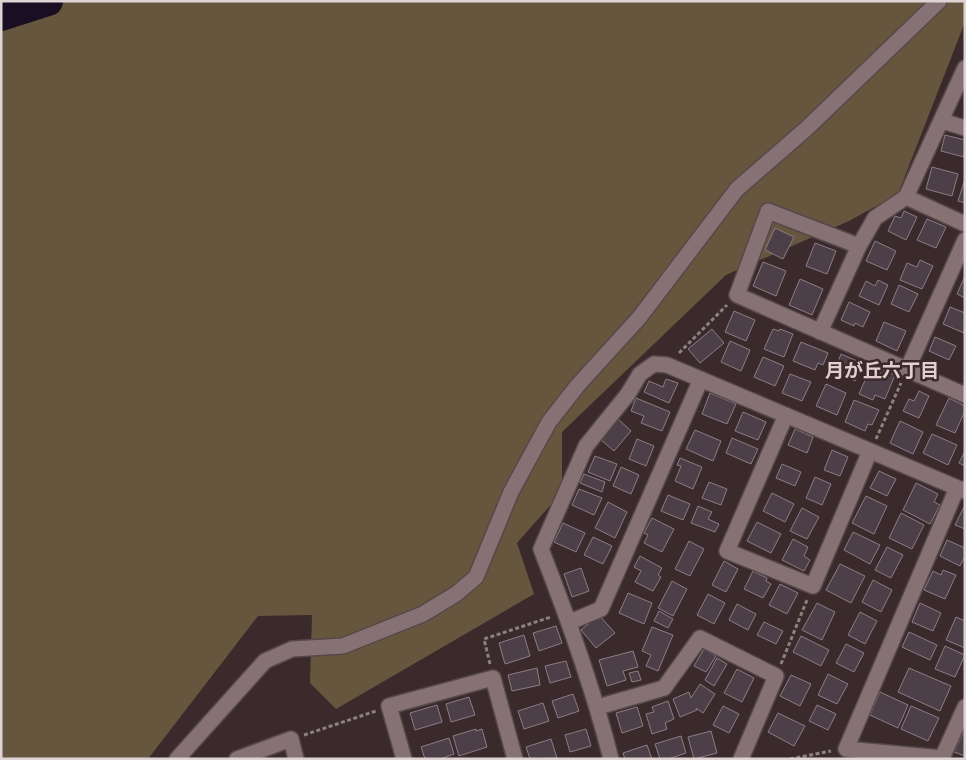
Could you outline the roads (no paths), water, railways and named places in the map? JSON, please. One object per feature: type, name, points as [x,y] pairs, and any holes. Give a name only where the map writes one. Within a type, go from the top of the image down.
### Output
[{"type":"street","points":[[177,759],[265,660],[292,650],[343,646],[423,614],[456,594],[476,577],[511,492],[549,422],[578,385],[639,318],[737,189],[806,129],[939,1]]},
{"type":"street","points":[[820,332],[859,246],[875,218],[906,197],[965,68]]},
{"type":"street","points":[[942,121],[965,128]]},
{"type":"street","points":[[906,197],[965,224]]},
{"type":"street","points":[[859,246],[768,211],[737,295],[965,395]]},
{"type":"street","points":[[907,370],[965,240]]},
{"type":"street","points":[[612,759],[598,707],[568,618],[541,550],[586,446],[628,394],[640,374],[654,364],[667,365],[961,489],[846,748],[942,758],[965,707]]},
{"type":"street","points":[[568,618],[601,609],[701,379]]},
{"type":"street","points":[[786,415],[727,551],[813,586],[870,451]]},
{"type":"street","points":[[598,707],[664,688],[700,638],[776,676],[741,759]]},
{"type":"street","points":[[404,759],[389,706],[493,678],[515,759]]},
{"type":"street","points":[[237,759],[291,740],[296,759]]},
{"type":"waterway","points":[[1,16],[48,1]]},
{"type":"district","name":"月が丘六丁目","points":[[882,370]]}]
